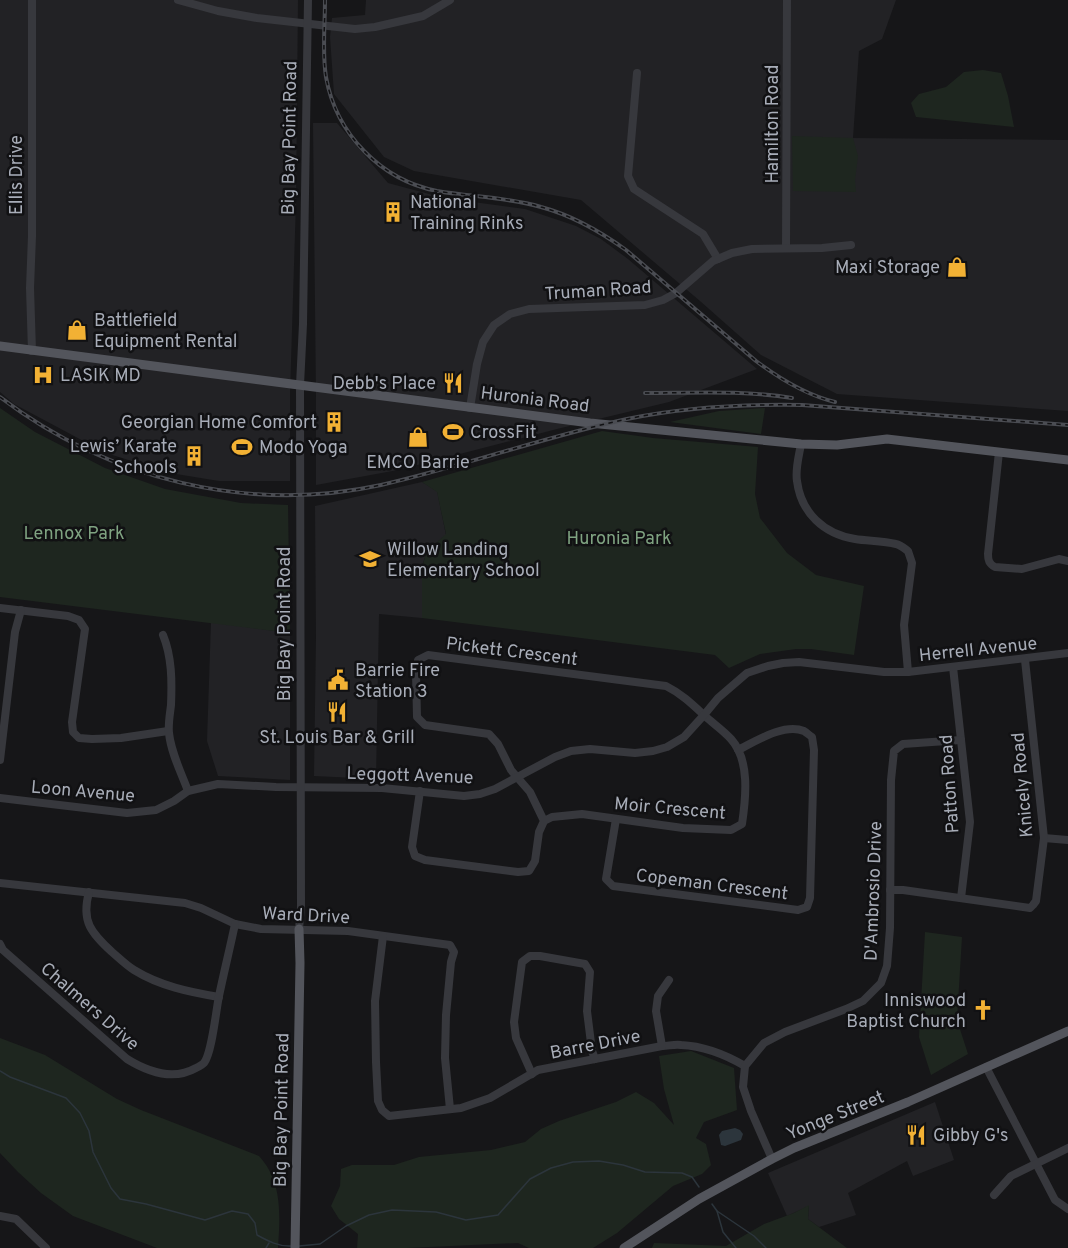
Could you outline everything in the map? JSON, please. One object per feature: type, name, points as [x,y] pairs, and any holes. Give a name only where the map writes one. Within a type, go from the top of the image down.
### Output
[{"type":"main road","name":"Huronia Road","points":[[0,346],[590,423],[801,444],[837,445],[887,439],[1068,460]]},
{"type":"main road","name":"Big Bay Point Road","points":[[295,1248],[299,929]]},
{"type":"main road","name":"Yonge Street","points":[[624,1248],[699,1199],[794,1148],[908,1102],[1068,1031]]},
{"type":"street","name":"Ellis Drive","points":[[32,0],[30,288],[32,351]]},
{"type":"street","points":[[178,0],[257,18],[355,30],[423,16],[450,0]]},
{"type":"street","name":"Big Bay Point Road","points":[[299,929],[301,907],[300,386],[308,0]]},
{"type":"street","name":"Hamilton Road","points":[[786,248],[787,0]]},
{"type":"street","points":[[637,74],[628,176],[634,189],[703,234],[718,259]]},
{"type":"street","name":"Truman Road","points":[[470,408],[483,342],[494,325],[510,314],[529,309],[645,305],[663,300],[676,293],[713,261],[732,252],[752,249],[822,248],[851,245]]},
{"type":"street","name":"Herrell Avenue","points":[[801,444],[797,480],[801,498],[809,514],[835,535],[898,544],[908,551],[912,563],[904,625],[908,672],[1068,653]]},
{"type":"street","points":[[999,452],[988,561],[995,567],[1022,569],[1059,559],[1068,561]]},
{"type":"street","points":[[0,608],[68,616],[79,620],[85,630],[72,722],[73,732],[80,738],[121,738],[168,731]]},
{"type":"street","points":[[0,760],[2,723],[15,632],[21,610]]},
{"type":"street","points":[[163,635],[169,649],[171,673],[168,731],[172,751],[188,791]]},
{"type":"street","name":"Pickett Crescent","points":[[518,776],[511,770],[498,744],[489,734],[425,724],[417,717],[418,660],[428,655],[666,686],[680,693],[704,715]]},
{"type":"street","name":"Knicely Road","points":[[890,890],[1030,908],[1034,905],[1044,838],[1024,660]]},
{"type":"street","name":"Leggott Avenue","points":[[301,787],[382,788],[464,796],[480,794],[495,789],[555,756],[571,751],[590,749],[635,753],[668,747],[684,737],[718,698],[747,673],[775,664],[799,662],[884,672],[908,672]]},
{"type":"street","name":"Patton Road","points":[[953,667],[970,822],[962,898]]},
{"type":"street","name":"Moir Crescent","points":[[544,821],[582,814],[683,828],[731,830],[742,824],[745,777],[742,761],[731,739],[704,715]]},
{"type":"street","name":"Copeman Crescent","points":[[616,819],[606,879],[613,886],[798,910],[807,907],[810,898],[812,737],[803,731],[789,729],[774,732],[738,750]]},
{"type":"street","name":"D'Ambrosio Drive","points":[[746,1066],[764,1043],[784,1032],[863,1001],[881,983],[887,966],[890,928],[891,780],[894,751],[903,744],[961,740]]},
{"type":"street","points":[[420,792],[412,847],[416,856],[425,860],[518,872],[529,871],[535,861],[539,832],[544,821],[530,792],[518,776]]},
{"type":"street","name":"Loon Avenue","points":[[0,798],[127,813],[156,810],[188,791],[218,784],[276,788],[301,787]]},
{"type":"street","points":[[1044,838],[1068,840]]},
{"type":"street","name":"Ward Drive","points":[[0,883],[185,903],[235,924],[261,929],[348,931],[450,945],[454,952],[446,1015],[445,1058],[450,1109]]},
{"type":"street","points":[[89,892],[85,904],[89,927],[96,938],[133,970],[163,984],[192,993],[219,997]]},
{"type":"street","name":"Chalmers Drive","points":[[0,944],[3,950],[127,1059],[140,1067],[160,1074],[178,1075],[203,1064],[208,1053],[235,924]]},
{"type":"street","name":"Barre Drive","points":[[383,936],[375,1001],[378,1101],[382,1110],[389,1116],[461,1108],[490,1098],[538,1070],[662,1046],[680,1044],[702,1048],[732,1058],[746,1066]]},
{"type":"street","points":[[532,1074],[516,1038],[514,1022],[522,962],[530,956],[585,964],[590,972],[587,1011],[595,1059]]},
{"type":"street","points":[[662,1046],[656,1011],[658,996],[669,980]]},
{"type":"street","points":[[746,1066],[743,1087],[772,1159]]},
{"type":"street","points":[[986,1067],[1055,1200],[1068,1209]]},
{"type":"street","points":[[994,1195],[1011,1176],[1068,1148]]},
{"type":"street","points":[[0,1216],[10,1217],[20,1222],[42,1247]]},
{"type":"shaded area","points":[[0,0],[298,0],[290,481],[219,481],[170,473],[106,453],[14,404],[0,392]]},
{"type":"shaded area","points":[[366,0],[896,0],[882,39],[859,51],[853,138],[1068,140],[1068,411],[837,394],[761,355],[581,200],[414,171],[384,157],[334,94],[330,37],[332,18],[365,15]]},
{"type":"shaded area","points":[[313,123],[337,123],[388,183],[444,198],[525,209],[576,226],[601,239],[628,259],[757,369],[669,402],[398,470],[316,485]]},
{"type":"shaded area","name":"Willow Landing Elementary School","points":[[422,482],[437,491],[446,535],[427,551],[422,566],[422,618],[379,614],[376,779],[314,776],[315,506]]},
{"type":"shaded area","points":[[211,622],[290,633],[290,780],[218,776],[207,741]]},
{"type":"shaded area","points":[[935,1102],[954,1160],[913,1176],[907,1161],[848,1193],[856,1215],[819,1227],[808,1219],[809,1206],[787,1216],[768,1173]]},
{"type":"shaded area","points":[[735,1128],[743,1134],[741,1140],[725,1146],[721,1145],[719,1135],[722,1131]]},
{"type":"green space","points":[[983,70],[1001,73],[1014,127],[916,117],[911,103],[919,94],[946,87],[964,72]]},
{"type":"green space","points":[[792,136],[853,138],[858,156],[856,192],[793,191]]},
{"type":"green space","name":"Lennox Park","points":[[0,408],[35,432],[105,468],[165,489],[241,503],[288,505],[290,633],[0,597]]},
{"type":"green space","points":[[765,408],[761,434],[670,422],[719,411]]},
{"type":"green space","name":"Huronia Park","points":[[602,431],[758,447],[755,494],[760,518],[787,553],[816,575],[864,586],[854,655],[796,649],[760,654],[729,668],[715,655],[422,618],[422,567],[427,551],[446,534],[437,492],[422,482]]},
{"type":"green space","points":[[925,932],[962,937],[957,1020],[968,1054],[931,1075],[919,1037]]},
{"type":"green space","points":[[0,1038],[45,1055],[117,1099],[141,1110],[259,1156],[267,1166],[276,1188],[279,1212],[278,1248],[157,1248],[73,1216],[41,1193],[0,1153]]},
{"type":"green space","points":[[691,1051],[734,1068],[737,1110],[704,1122],[696,1138],[706,1144],[711,1165],[702,1174],[673,1186],[617,1233],[593,1248],[529,1248],[518,1243],[357,1248],[358,1234],[339,1219],[331,1206],[340,1186],[341,1169],[352,1165],[394,1165],[419,1157],[491,1150],[525,1142],[541,1129],[616,1102],[636,1092],[654,1103],[674,1125],[664,1089],[659,1056]]},
{"type":"green space","points":[[809,1205],[808,1219],[847,1248],[652,1248],[654,1243],[726,1246],[764,1224]]},
{"type":"waterway","points":[[0,1071],[66,1098],[80,1113],[89,1131],[93,1152],[111,1188],[120,1199],[205,1220],[232,1211],[248,1214],[255,1223],[257,1235],[278,1245],[292,1246]]},
{"type":"waterway","points":[[299,1246],[320,1244],[346,1226],[369,1215],[392,1210],[436,1212],[466,1220],[498,1215],[530,1179],[551,1168],[573,1162],[599,1161],[645,1172],[682,1173],[692,1177],[699,1187]]},
{"type":"waterway","points":[[712,1204],[717,1211],[723,1232],[736,1248]]},
{"type":"waterway","points":[[717,1211],[754,1236],[766,1248]]},
{"type":"waterway","points":[[266,1248],[269,1243]]},
{"type":"railway","points":[[325,0],[324,58],[331,98],[351,135],[380,165],[397,177],[437,191],[528,204],[552,210],[585,225],[626,250],[765,368],[804,391],[835,402]]},
{"type":"railway","points":[[645,393],[737,393],[792,398]]},
{"type":"railway","points":[[0,397],[42,426],[86,449],[133,469],[181,483],[230,492],[280,495],[331,493],[381,485],[596,426],[692,409],[802,405],[1068,425]]},
{"type":"place","name":"National Training Rinks","points":[[393,212]]},
{"type":"place","name":"Maxi Storage","points":[[957,267]]},
{"type":"place","name":"Battlefield Equipment Rental","points":[[77,330]]},
{"type":"place","name":"LASIK MD","points":[[43,375]]},
{"type":"place","name":"Debb's Place","points":[[453,383]]},
{"type":"place","name":"Georgian Home Comfort","points":[[334,422]]},
{"type":"place","name":"CrossFit","points":[[453,432]]},
{"type":"place","name":"EMCO Barrie","points":[[418,437]]},
{"type":"place","name":"Modo Yoga","points":[[242,447]]},
{"type":"place","name":"Lewis’ Karate Schools","points":[[194,456]]},
{"type":"place","name":"Willow Landing Elementary School","points":[[370,559]]},
{"type":"place","name":"Barrie Fire Station 3","points":[[338,680]]},
{"type":"place","name":"St. Louis Bar & Grill","points":[[337,712]]},
{"type":"place","name":"Inniswood Baptist Church","points":[[983,1010]]},
{"type":"place","name":"Gibby G's","points":[[916,1135]]}]
